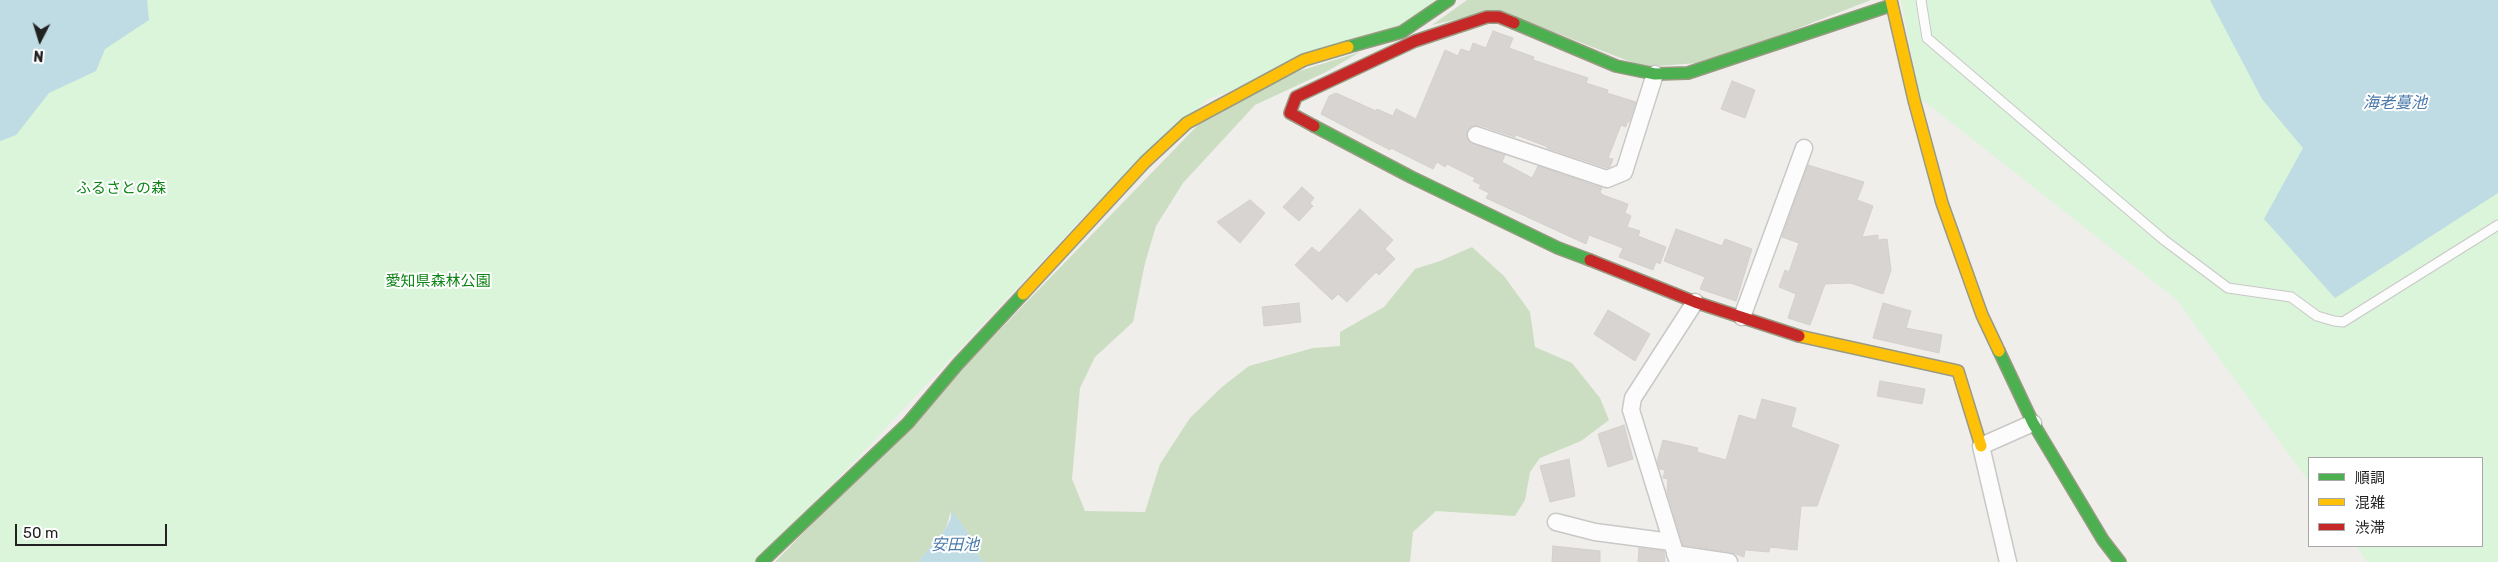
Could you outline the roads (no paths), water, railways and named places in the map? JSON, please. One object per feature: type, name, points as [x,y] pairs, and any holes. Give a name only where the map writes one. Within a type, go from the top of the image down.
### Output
[{"type":"street","points":[[1449,0],[1405,38],[1296,97],[1290,113],[1411,177],[1558,248],[1694,302],[1812,340],[1958,371],[1981,446],[2008,562]]},
{"type":"street","points":[[762,562],[908,423],[957,365],[1145,162],[1187,123],[1304,60],[1405,38],[1487,16],[1499,17],[1616,66],[1655,74],[1688,73],[1891,3],[1942,203],[1982,316],[2033,422],[2103,540],[2120,562]]},
{"type":"street","points":[[1476,135],[1606,179],[1624,172],[1655,74]]},
{"type":"street","points":[[1742,317],[1804,148]]},
{"type":"street","points":[[1675,553],[1631,410],[1632,398],[1694,302]]},
{"type":"street","points":[[1981,446],[2033,422]]},
{"type":"street","points":[[1556,522],[1675,553],[1729,562]]},
{"type":"lane","points":[[1921,0],[1927,38],[2164,240],[2228,288],[2291,297],[2317,316],[2344,322],[2498,225]]},
{"type":"water","points":[[0,0],[147,0],[149,20],[105,49],[96,71],[49,93],[16,135],[0,141]]},
{"type":"water","name":"海老蔓池","points":[[2210,0],[2498,0],[2498,193],[2335,298],[2264,219],[2303,148],[2262,99]]},
{"type":"water","name":"安田池","points":[[951,510],[967,531],[976,552],[984,562],[918,562],[946,528],[951,518]]},
{"type":"park label","name":"ふるさとの森","points":[[121,189]]},
{"type":"park label","name":"愛知県森林公園","points":[[438,282]]}]
